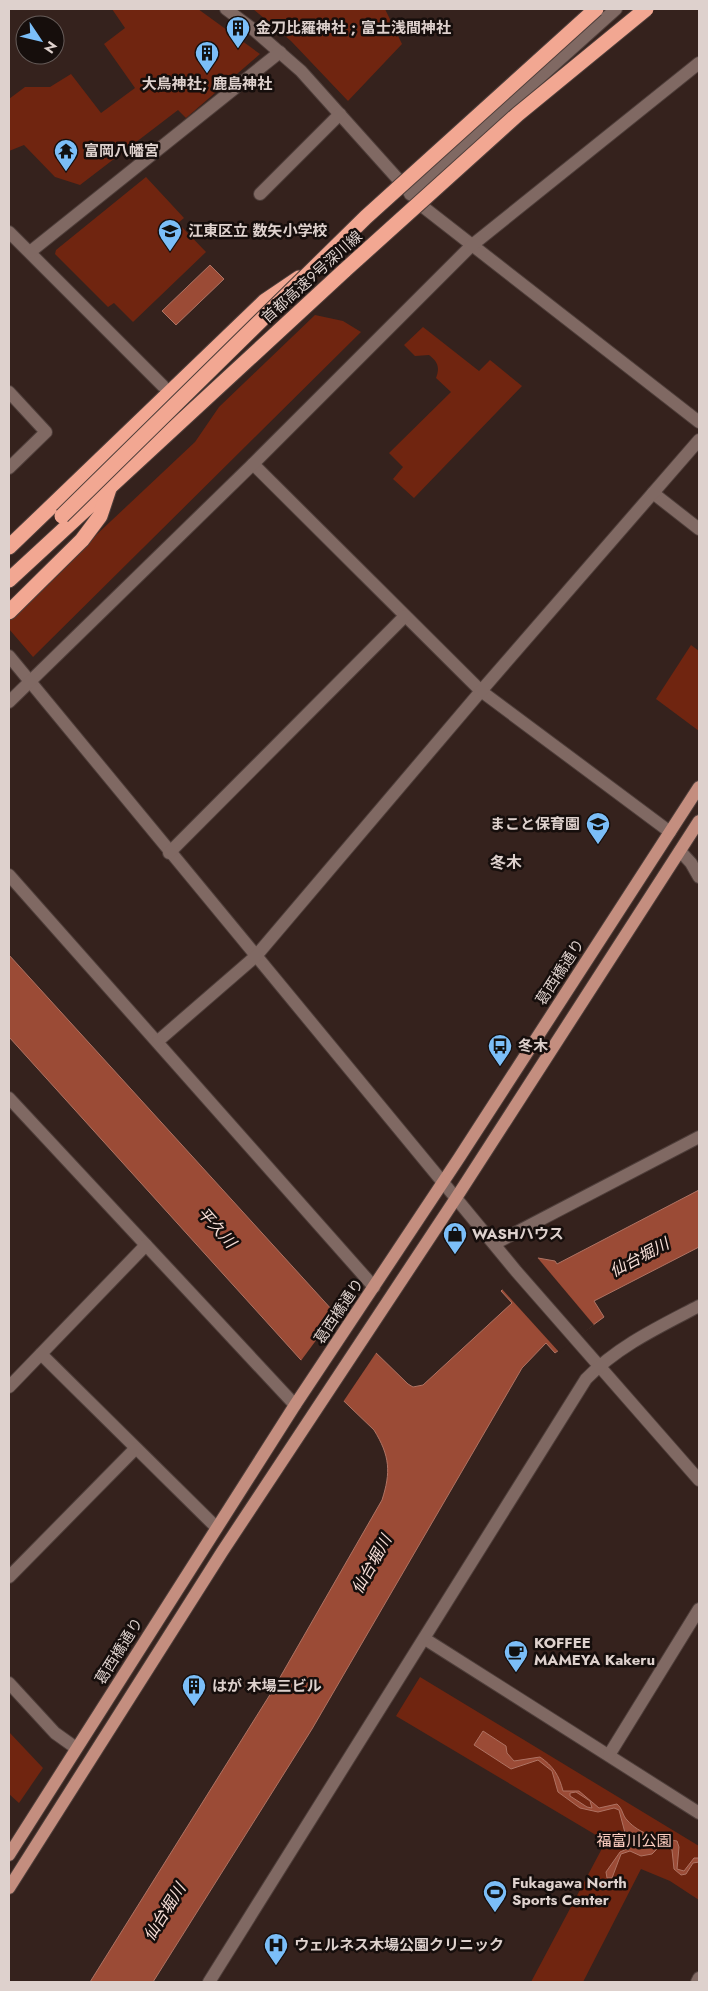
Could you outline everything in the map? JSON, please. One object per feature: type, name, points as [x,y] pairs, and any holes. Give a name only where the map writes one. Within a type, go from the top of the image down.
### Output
[{"type":"highway","name":"首都高速9号深川線","points":[[9,567],[373,210],[596,9]]},
{"type":"highway","name":"首都高速9号深川線","points":[[9,580],[111,484],[518,114],[603,42],[646,9]]},
{"type":"highway","points":[[9,547],[265,300],[310,270]]},
{"type":"highway","points":[[9,612],[82,540],[100,516],[111,484]]},
{"type":"main road","name":"葛西橋通り","points":[[9,1854],[216,1527],[443,1182],[699,787]]},
{"type":"main road","points":[[9,1888],[222,1552],[456,1198],[699,821]]},
{"type":"street","points":[[226,9],[280,52],[340,114],[410,194],[471,246],[699,422]]},
{"type":"street","points":[[410,194],[616,9]]},
{"type":"street","points":[[30,252],[280,52]]},
{"type":"street","points":[[9,702],[253,464],[471,246],[699,63]]},
{"type":"street","points":[[260,194],[340,114]]},
{"type":"street","points":[[9,232],[163,386]]},
{"type":"street","points":[[9,392],[46,432],[9,468]]},
{"type":"street","points":[[158,1041],[256,956],[481,690],[699,440]]},
{"type":"street","points":[[253,464],[481,690],[670,832]]},
{"type":"street","points":[[653,493],[699,529]]},
{"type":"street","points":[[169,853],[405,616]]},
{"type":"street","points":[[9,656],[169,853],[516,1271],[699,1480]]},
{"type":"street","points":[[680,851],[691,863],[699,877]]},
{"type":"street","points":[[9,875],[374,1287]]},
{"type":"street","points":[[9,1098],[295,1405]]},
{"type":"street","points":[[494,1244],[699,1137]]},
{"type":"street","points":[[9,1387],[146,1245]]},
{"type":"street","points":[[209,1982],[574,1396],[599,1365],[632,1341],[699,1306]]},
{"type":"street","points":[[41,1354],[216,1527]]},
{"type":"street","points":[[9,1578],[136,1449]]},
{"type":"street","points":[[609,1755],[699,1610]]},
{"type":"street","points":[[425,1638],[699,1813]]},
{"type":"street","points":[[9,1683],[55,1733],[76,1748]]},
{"type":"street","points":[[697,1982],[699,1978]]},
{"type":"green space","points":[[112,9],[198,9],[260,54],[186,118],[178,110],[80,185],[55,177],[24,145],[9,151],[9,99],[25,87],[50,87],[71,74],[101,113],[135,88],[104,44],[125,28]]},
{"type":"green space","points":[[253,9],[385,9],[402,44],[348,101],[291,41]]},
{"type":"green space","points":[[146,177],[184,218],[178,223],[206,252],[133,322],[114,303],[108,307],[55,254],[56,250]]},
{"type":"green space","points":[[315,315],[343,321],[361,332],[33,657],[9,629],[9,617],[195,442],[219,407]]},
{"type":"green space","points":[[423,327],[479,371],[490,360],[522,386],[414,498],[393,479],[403,467],[389,453],[451,392],[436,378],[438,368],[436,362],[429,355],[415,356],[404,345]]},
{"type":"green space","points":[[691,645],[699,651],[699,731],[656,699]]},
{"type":"green space","name":"福富川公園","points":[[420,1677],[699,1846],[699,1900],[670,1881],[641,1869],[583,1982],[531,1982],[606,1841],[396,1716]]},
{"type":"green space","points":[[9,1732],[43,1768],[19,1803],[9,1794]]},
{"type":"water","points":[[210,265],[224,279],[176,325],[162,311]]},
{"type":"water","points":[[9,955],[333,1311],[413,1387],[423,1385],[512,1303],[501,1291],[538,1258],[555,1261],[557,1264],[699,1190],[699,1247],[594,1301],[604,1317],[555,1353],[546,1343],[522,1368],[312,1729],[153,1982],[90,1982],[271,1693],[382,1500],[388,1472],[386,1456],[374,1430],[300,1359],[9,1037]]},
{"type":"water","points":[[483,1731],[506,1746],[507,1753],[514,1761],[540,1757],[555,1771],[563,1791],[579,1791],[599,1808],[617,1804],[625,1818],[638,1829],[657,1837],[677,1841],[679,1847],[677,1869],[684,1871],[694,1858],[699,1858],[699,1862],[693,1863],[686,1874],[681,1875],[674,1869],[672,1850],[665,1845],[660,1846],[652,1854],[641,1856],[630,1851],[621,1854],[612,1878],[607,1878],[606,1872],[620,1852],[629,1848],[619,1810],[614,1808],[598,1812],[580,1808],[558,1792],[552,1771],[538,1760],[511,1769],[474,1745]],"holes":[[[576,1792],[590,1801],[592,1808],[587,1807],[570,1796],[570,1793]]]},
{"type":"pier","points":[[536,1256],[594,1325],[559,1352],[501,1288]]},
{"type":"pier","points":[[337,1312],[378,1350],[343,1402],[300,1362]]},
{"type":"place","name":"金刀比羅神社 ; 富士浅間神社","points":[[238,49]]},
{"type":"place","name":"大鳥神社; 鹿島神社","points":[[207,74]]},
{"type":"place","name":"富岡八幡宮","points":[[66,172]]},
{"type":"place","name":"江東区立 数矢小学校","points":[[170,252]]},
{"type":"place","name":"まこと保育園","points":[[598,845]]},
{"type":"place","name":"冬木","points":[[500,1067]]},
{"type":"place","name":"WASHハウス","points":[[455,1255]]},
{"type":"place","name":"KOFFEE MAMEYA Kakeru","points":[[516,1673]]},
{"type":"place","name":"はが 木場三ビル","points":[[194,1707]]},
{"type":"place","name":"Fukagawa North Sports Center","points":[[495,1913]]},
{"type":"place","name":"ウェルネス木場公園クリニック","points":[[276,1966]]},
{"type":"district","name":"冬木","points":[[506,862]]},
{"type":"water label","name":"平久川","points":[[217,1227]]},
{"type":"water label","name":"仙台堀川","points":[[639,1257]]},
{"type":"water label","name":"仙台堀川","points":[[371,1564]]},
{"type":"water label","name":"仙台堀川","points":[[164,1912]]}]
